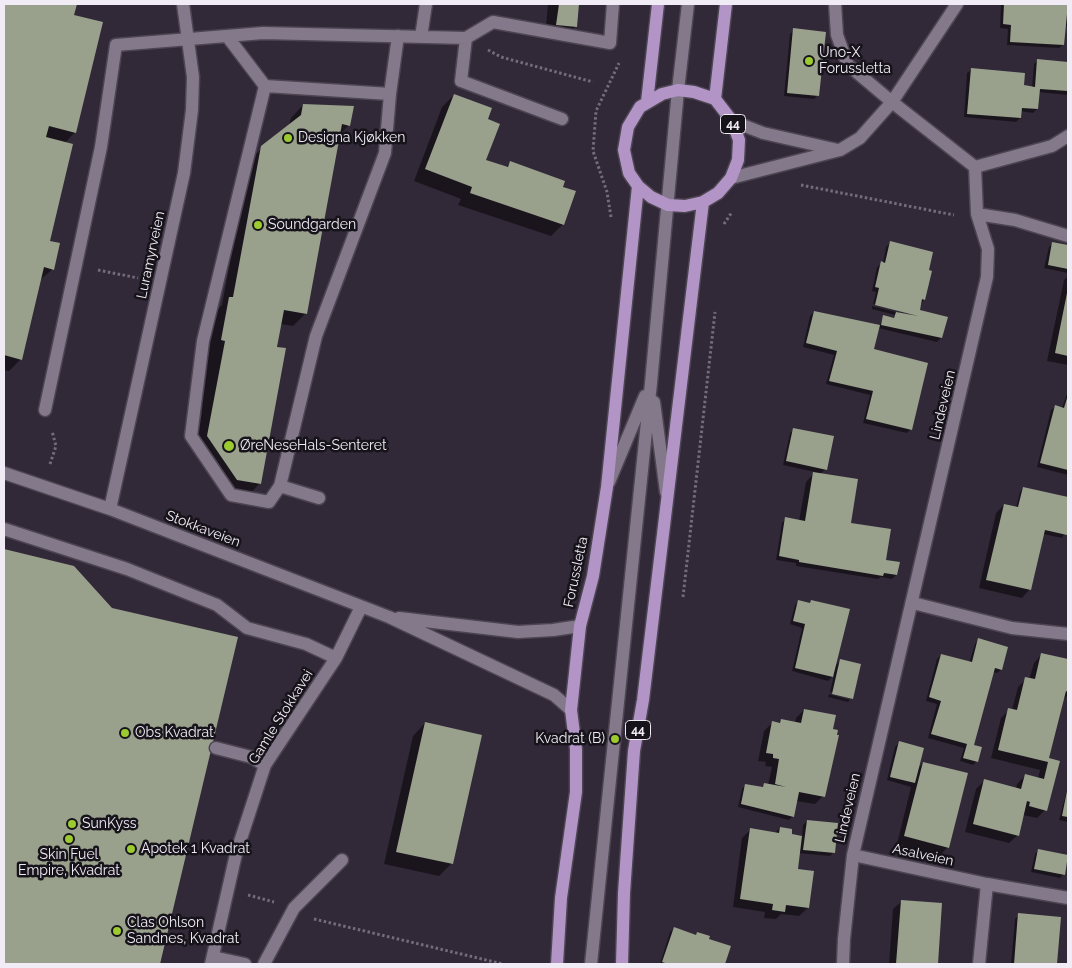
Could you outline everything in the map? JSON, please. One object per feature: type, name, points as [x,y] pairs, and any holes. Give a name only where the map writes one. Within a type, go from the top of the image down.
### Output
[{"type":"main road","points":[[647,102],[658,4]]},
{"type":"main road","name":"44","points":[[715,99],[726,4]]},
{"type":"main road","name":"44","points":[[678,90],[694,92],[715,99],[732,121],[739,140],[738,160],[731,178],[718,193],[703,202],[686,206],[668,205],[651,198],[638,186],[629,173],[624,150],[628,127],[647,102],[662,94],[678,90]]},
{"type":"main road","name":"Forussletta","points":[[557,964],[561,898],[576,792],[576,749],[571,710],[580,626],[593,576],[607,487],[638,186]]},
{"type":"main road","name":"44","points":[[622,964],[624,893],[634,752],[643,700],[703,202]]},
{"type":"street","name":"Luramyrveien","points":[[110,509],[184,173],[192,110],[192,77],[189,38],[183,4]]},
{"type":"street","points":[[421,37],[426,4]]},
{"type":"street","points":[[45,410],[101,147],[116,45],[263,33],[466,38],[493,22],[610,43],[613,4]]},
{"type":"street","points":[[591,964],[688,4]]},
{"type":"street","points":[[835,4],[837,35],[848,65],[975,167],[1052,146],[1068,136]]},
{"type":"street","points":[[731,178],[840,150],[860,138],[892,102],[957,4]]},
{"type":"street","points":[[227,36],[265,86],[390,94]]},
{"type":"street","points":[[265,86],[203,341],[190,436],[231,495],[269,502],[280,486],[316,336],[385,153],[390,94],[398,36]]},
{"type":"street","points":[[466,38],[461,81],[562,119]]},
{"type":"street","points":[[732,121],[762,133],[840,150]]},
{"type":"street","name":"Lindeveien","points":[[843,964],[853,856],[987,277],[988,249],[977,214],[975,167]]},
{"type":"street","points":[[977,214],[1015,220],[1068,236]]},
{"type":"street","points":[[607,487],[651,383]]},
{"type":"street","points":[[651,383],[667,497]]},
{"type":"street","name":"Stokkaveien","points":[[4,473],[110,509],[389,617],[554,695],[571,710]]},
{"type":"street","points":[[280,486],[320,498]]},
{"type":"street","points":[[4,529],[136,573],[217,605],[247,628],[306,644],[336,658]]},
{"type":"street","points":[[913,603],[1012,628],[1068,634]]},
{"type":"street","name":"Gamle Stokkavei","points":[[212,961],[236,854],[265,765],[336,658],[361,607]]},
{"type":"street","name":"Stokkaveien","points":[[389,617],[518,632],[580,626]]},
{"type":"street","points":[[216,748],[251,756],[265,765]]},
{"type":"street","name":"Asalveien","points":[[853,856],[987,884],[1068,898]]},
{"type":"street","points":[[264,964],[294,908],[342,860]]},
{"type":"street","points":[[980,964],[987,884]]},
{"type":"street","points":[[212,961],[245,964]]},
{"type":"path","points":[[466,38],[501,57],[592,82]]},
{"type":"path","points":[[796,184],[947,215],[977,214]]},
{"type":"path","points":[[724,233],[724,223],[733,210]]},
{"type":"path","points":[[76,266],[139,278]]},
{"type":"path","points":[[683,597],[716,302]]},
{"type":"path","points":[[45,410],[56,446],[50,464]]},
{"type":"path","points":[[245,894],[294,908],[320,922],[503,964]]},
{"type":"building","points":[[4,4],[77,4],[74,15],[103,22],[76,133],[49,126],[46,137],[73,144],[50,241],[60,243],[54,270],[44,267],[22,360],[4,355]]},
{"type":"building","points":[[559,4],[579,4],[577,27],[556,25]]},
{"type":"building","points":[[1004,4],[1068,4],[1064,45],[1010,42],[1011,25],[1003,24]]},
{"type":"building","points":[[793,28],[826,32],[819,96],[787,93]]},
{"type":"building","points":[[1037,59],[1068,62],[1068,91],[1040,89],[1038,109],[1022,108],[1021,118],[967,114],[971,68],[1025,73],[1024,85],[1035,87]]},
{"type":"building","points":[[454,94],[492,108],[488,119],[500,124],[486,160],[508,167],[510,161],[565,181],[563,187],[576,191],[564,225],[470,193],[472,187],[425,169]]},
{"type":"building","points":[[303,104],[354,106],[350,126],[342,124],[307,314],[284,310],[277,347],[286,348],[261,484],[237,480],[207,436],[225,341],[221,340],[229,297],[233,297],[261,146],[301,115]]},
{"type":"building","points":[[890,241],[933,252],[929,270],[932,271],[925,300],[922,299],[920,310],[948,317],[942,338],[881,325],[883,315],[894,318],[896,312],[918,316],[875,305],[879,288],[875,287],[881,261],[885,263]]},
{"type":"building","points":[[1052,242],[1068,245],[1068,269],[1048,265]]},
{"type":"building","points":[[1068,293],[1068,356],[1055,353]]},
{"type":"building","points":[[814,311],[880,325],[874,349],[928,363],[912,430],[866,419],[873,391],[829,381],[837,351],[806,343]]},
{"type":"building","points":[[1068,395],[1068,470],[1040,463],[1055,405],[1064,408]]},
{"type":"building","points":[[793,428],[834,436],[827,470],[786,461]]},
{"type":"building","points":[[813,472],[858,479],[851,523],[891,529],[886,560],[900,562],[897,575],[884,573],[883,576],[799,562],[799,560],[779,556],[785,517],[805,521]]},
{"type":"building","points":[[1023,487],[1068,497],[1067,535],[1045,530],[1031,590],[986,580],[1004,504],[1018,507]]},
{"type":"building","points":[[4,549],[74,566],[112,608],[238,637],[160,964],[4,964]]},
{"type":"building","points":[[798,600],[810,603],[811,600],[850,609],[833,677],[795,668],[805,624],[793,621]]},
{"type":"building","points":[[978,638],[1008,647],[1002,670],[995,668],[974,745],[982,747],[978,762],[963,758],[967,744],[931,734],[941,701],[929,697],[941,654],[972,662]]},
{"type":"building","points":[[1041,653],[1068,659],[1068,692],[1066,691],[1049,758],[1060,761],[1047,811],[1029,806],[1030,802],[1027,801],[1019,836],[973,824],[984,779],[1021,789],[1025,774],[1044,779],[1048,762],[998,750],[1008,708],[1017,710],[1025,677],[1035,679]]},
{"type":"building","points":[[840,659],[861,664],[853,699],[832,694]]},
{"type":"building","points":[[804,709],[836,715],[833,729],[838,730],[837,735],[839,735],[825,797],[799,792],[794,817],[741,804],[745,784],[763,787],[764,783],[786,787],[775,784],[779,759],[773,758],[773,754],[766,753],[772,721],[780,723],[781,719],[801,723]]},
{"type":"building","points":[[425,722],[482,735],[453,864],[396,852]]},
{"type":"building","points":[[899,741],[924,748],[915,783],[890,777]]},
{"type":"building","points":[[923,762],[968,773],[949,848],[904,836]]},
{"type":"building","points":[[1068,791],[1068,817],[1062,816]]},
{"type":"building","points":[[807,820],[838,823],[835,853],[803,850]]},
{"type":"building","points":[[780,827],[792,829],[792,834],[802,836],[798,869],[814,871],[809,908],[786,905],[785,912],[772,910],[773,904],[740,899],[750,828],[779,833]]},
{"type":"building","points":[[1038,849],[1068,855],[1065,875],[1034,869]]},
{"type":"building","points":[[901,900],[942,903],[938,964],[896,964]]},
{"type":"building","points":[[1018,913],[1061,917],[1057,964],[1014,964]]},
{"type":"building","points":[[674,927],[696,935],[697,932],[710,936],[709,939],[731,946],[725,964],[668,964],[662,962]]},
{"type":"place","name":"Uno-X Forussletta","points":[[809,61]]},
{"type":"place","name":"Designa Kjøkken","points":[[288,138]]},
{"type":"place","name":"Soundgarden","points":[[258,225]]},
{"type":"place","name":"ØreNeseHals-Senteret","points":[[229,446]]},
{"type":"place","name":"Obs Kvadrat","points":[[125,733]]},
{"type":"place","name":"Kvadrat (B)","points":[[615,739]]},
{"type":"place","name":"SunKyss","points":[[72,824]]},
{"type":"place","name":"Skin Fuel Empire, Kvadrat","points":[[69,839]]},
{"type":"place","name":"Apotek 1 Kvadrat","points":[[131,849]]},
{"type":"place","name":"Clas Ohlson Sandnes, Kvadrat","points":[[117,931]]}]
